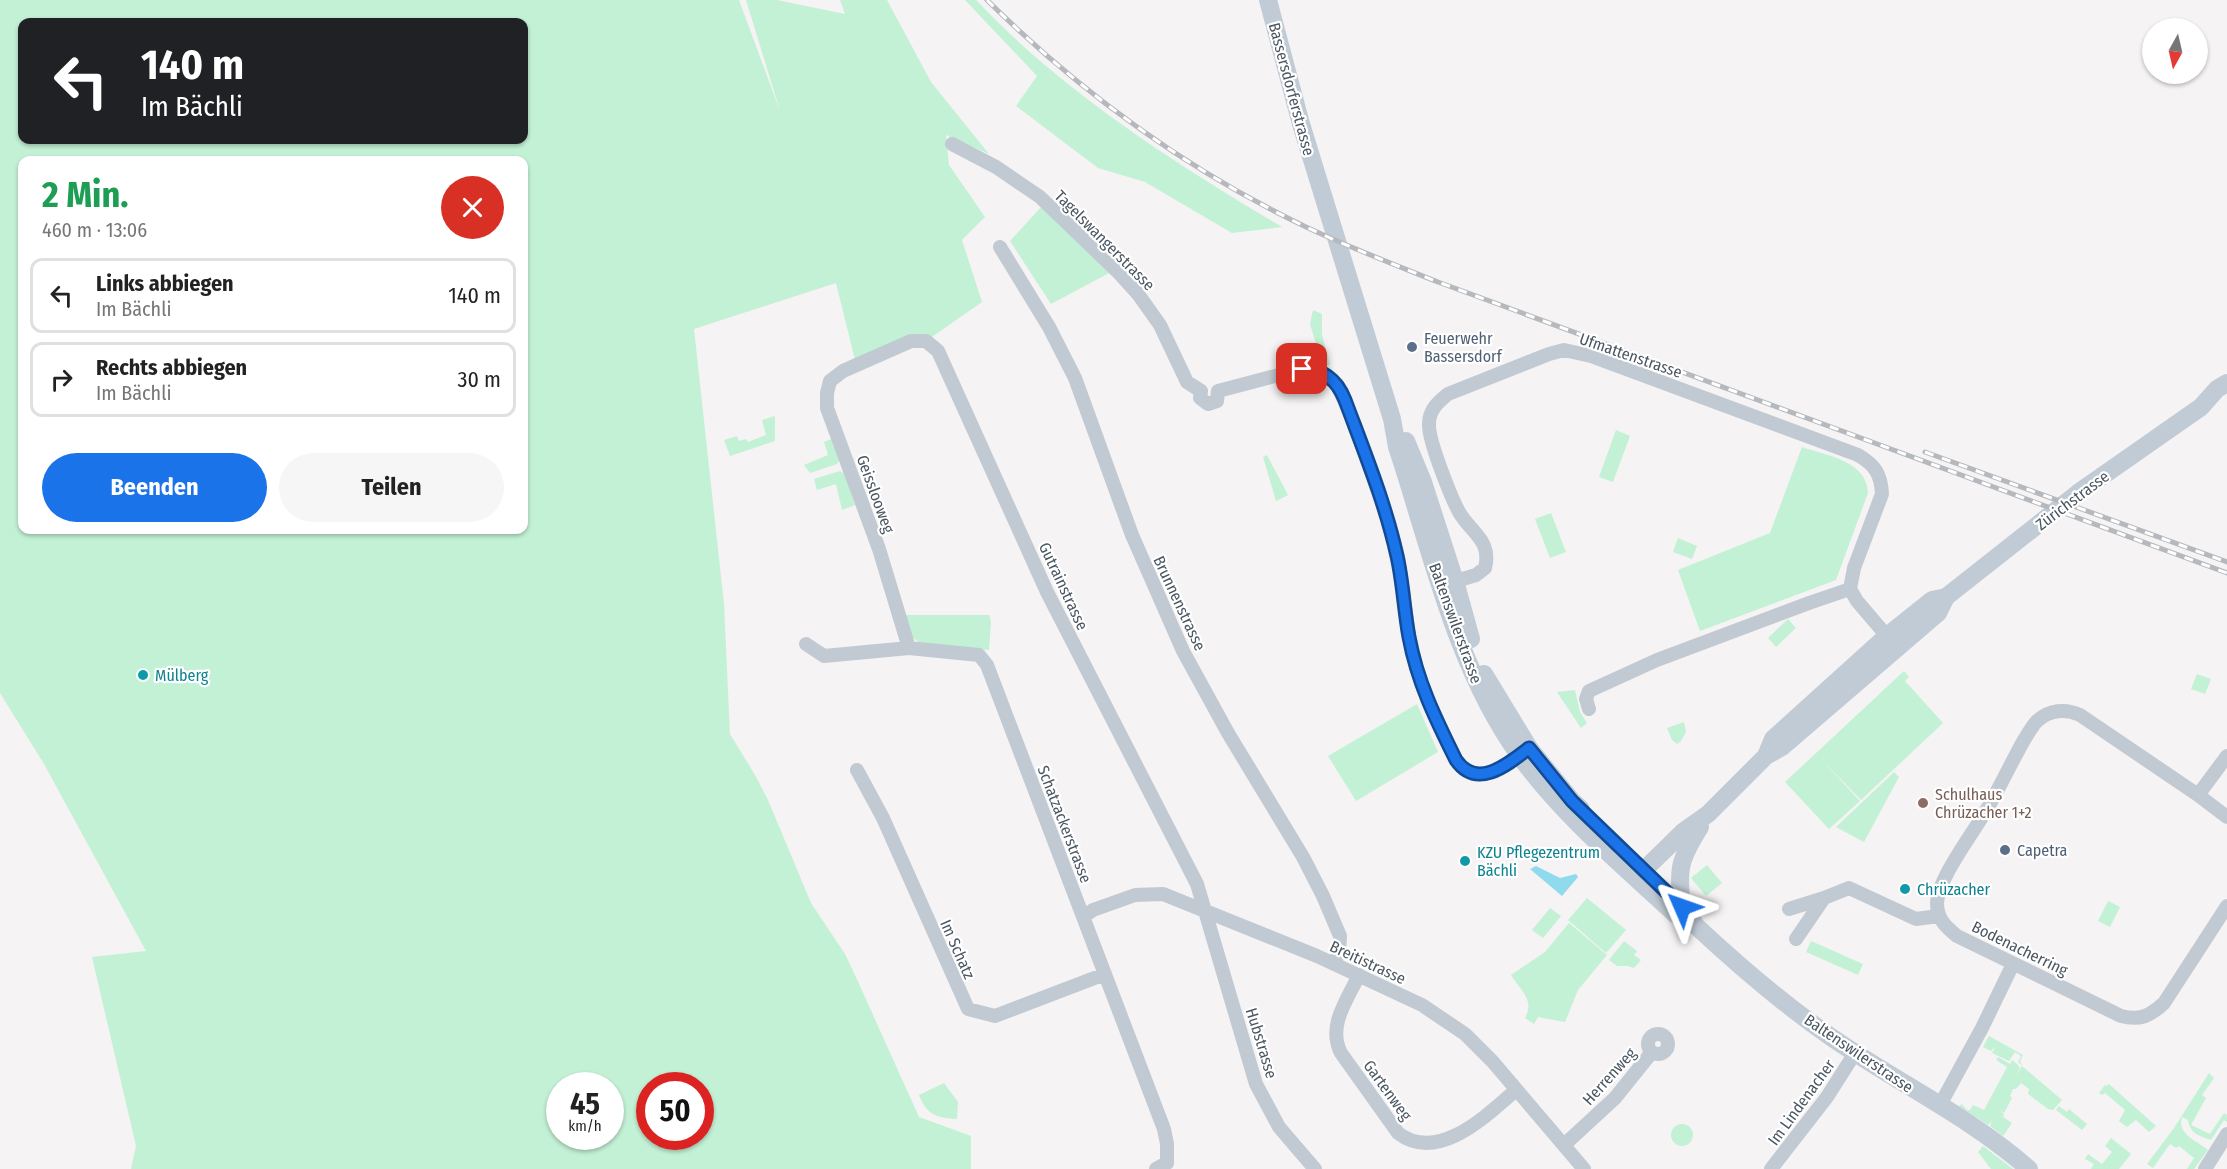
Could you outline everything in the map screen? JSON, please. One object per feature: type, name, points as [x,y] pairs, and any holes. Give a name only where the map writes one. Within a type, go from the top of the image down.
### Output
[{"type":"main road","name":"Bassersdorferstrasse","points":[[1268,0],[1317,178]]},
{"type":"main road","name":"Baltenswilerstrasse","points":[[1317,178],[1392,419],[1397,447],[1448,583],[1461,645],[1478,685],[1500,726],[1646,877],[1682,907],[1696,926],[1763,986],[1831,1037],[1940,1105],[1991,1139],[2029,1169]]},
{"type":"main road","name":"Zürichstrasse","points":[[1646,877],[1684,831],[1708,814],[1766,756],[1782,747],[1892,642],[1938,613],[1946,597],[2078,493],[2201,407],[2217,389],[2227,383]]},
{"type":"main road","name":"Zürichstrasse","points":[[2201,407],[2227,397]]},
{"type":"main road","name":"Zürichstrasse","points":[[1682,907],[1679,884],[1682,862],[1687,845],[1708,814]]},
{"type":"main road","name":"Zürichstrasse","points":[[1646,877],[1687,845]]},
{"type":"main road","name":"Baltenswilerstrasse","points":[[1646,877],[1675,914],[1696,926]]},
{"type":"street","name":"Tagelswangerstrasse","points":[[952,144],[996,167],[1040,197],[1119,273],[1138,294],[1160,325],[1187,382],[1201,391],[1207,386],[1218,391],[1302,369],[1319,371],[1337,384],[1359,435],[1390,526],[1398,558],[1409,635],[1417,670],[1424,691],[1456,760],[1462,770],[1481,775],[1504,766],[1524,752]]},
{"type":"street","name":"Brunnenstrasse","points":[[1000,247],[1049,327],[1075,378],[1139,553],[1183,651],[1228,733],[1303,856],[1323,896],[1340,936],[1339,953],[1334,964]]},
{"type":"street","name":"Gutrainstrasse","points":[[856,364],[911,341],[926,341],[938,351],[1047,592],[1197,884],[1207,912]]},
{"type":"street","name":"Ufmattenstrasse","points":[[1448,583],[1476,575],[1485,568],[1486,548],[1480,537],[1469,526],[1453,498],[1430,437],[1429,424],[1432,411],[1448,394],[1564,350],[1591,356],[1858,455],[1870,462],[1881,483],[1882,495],[1854,568],[1850,589]]},
{"type":"street","name":"Geisslooweg","points":[[856,364],[830,381],[827,408],[879,549],[909,648]]},
{"type":"street","points":[[1588,708],[1586,699],[1590,690],[1657,660],[1850,589],[1857,601],[1892,642]]},
{"type":"street","name":"Schatzackerstrasse","points":[[806,644],[824,656],[909,648],[979,655],[987,665],[1164,1129],[1167,1144],[1164,1167]]},
{"type":"street","points":[[1789,909],[1849,888],[1916,919],[1939,916],[1937,902],[1941,888],[2018,751],[2035,722],[2055,711],[2080,715],[2227,817]]},
{"type":"street","points":[[2198,795],[2227,756]]},
{"type":"street","name":"Im Schatz","points":[[857,770],[883,818],[968,1009],[995,1016],[1105,974]]},
{"type":"street","name":"Breitistrasse","points":[[1083,917],[1094,910],[1126,898],[1149,893],[1163,894],[1334,964],[1422,1005],[1465,1034],[1584,1169]]},
{"type":"street","points":[[1796,939],[1824,898]]},
{"type":"street","name":"Bodenacherring","points":[[1939,916],[1945,926],[1957,936],[2121,1016],[2133,1019],[2154,1013],[2164,1004],[2227,906]]},
{"type":"street","name":"Hubstrasse","points":[[1207,912],[1256,1084],[1279,1126],[1315,1169]]},
{"type":"street","points":[[1940,1105],[1982,1029],[2013,964]]},
{"type":"street","name":"Gartenweg","points":[[1359,975],[1337,1020],[1334,1032],[1336,1044],[1398,1133],[1408,1141],[1426,1144],[1466,1131],[1516,1090]]},
{"type":"street","name":"Herrenweg","points":[[1564,1145],[1615,1098],[1652,1052]]},
{"type":"street","name":"Im Lindenacher","points":[[1771,1169],[1827,1097],[1855,1053]]},
{"type":"street","points":[[2205,1169],[2227,1134]]},
{"type":"green space","points":[[0,0],[739,0],[780,111],[746,0],[777,0],[845,14],[840,0],[887,0],[931,82],[989,154],[946,135],[949,165],[985,217],[962,240],[982,302],[926,341],[856,364],[836,283],[694,329],[724,604],[730,734],[768,800],[811,903],[845,954],[919,1117],[971,1136],[971,1169],[131,1169],[136,1146],[92,957],[146,951],[44,764],[0,693]]},
{"type":"green space","points":[[965,0],[976,0],[1046,66],[1121,124],[1282,227],[1232,233],[1145,182],[1098,168],[1016,106],[1037,76]]},
{"type":"green space","points":[[1042,206],[1111,272],[1051,304],[1010,241]]},
{"type":"green space","points":[[1313,310],[1322,314],[1322,334],[1330,365],[1323,367],[1310,324]]},
{"type":"green space","points":[[775,416],[775,441],[730,456],[724,440],[737,436],[739,441],[746,439],[748,442],[766,435],[762,420]]},
{"type":"green space","points":[[1616,430],[1630,436],[1613,482],[1599,477]]},
{"type":"green space","points":[[834,438],[840,460],[837,464],[810,473],[804,465],[828,455],[824,442]]},
{"type":"green space","points":[[1802,447],[1844,461],[1854,467],[1866,482],[1868,493],[1836,580],[1700,631],[1678,570],[1770,533]]},
{"type":"green space","points":[[1267,455],[1288,495],[1276,501],[1263,457]]},
{"type":"green space","points":[[840,471],[845,474],[855,505],[842,510],[836,484],[817,490],[814,479]]},
{"type":"green space","points":[[1551,513],[1566,552],[1550,558],[1535,519]]},
{"type":"green space","points":[[1678,538],[1697,546],[1692,559],[1673,552]]},
{"type":"green space","points":[[905,615],[989,615],[991,622],[989,650],[922,645],[911,636]]},
{"type":"green space","points":[[1788,619],[1796,628],[1776,647],[1768,638]]},
{"type":"green space","points":[[1904,671],[1909,677],[1905,681],[1943,723],[1861,800],[1821,759],[1860,801],[1829,829],[1785,782]]},
{"type":"green space","points":[[2197,674],[2211,679],[2205,694],[2191,689]]},
{"type":"green space","points":[[1575,690],[1580,712],[1587,723],[1581,728],[1557,692]]},
{"type":"green space","points":[[1417,704],[1438,752],[1356,801],[1328,756]]},
{"type":"green space","points":[[1684,722],[1686,732],[1677,744],[1672,740],[1667,728]]},
{"type":"green space","points":[[1894,772],[1899,777],[1864,842],[1836,827]]},
{"type":"green space","points":[[1707,865],[1722,883],[1706,896],[1691,878]]},
{"type":"green space","points":[[1587,898],[1626,930],[1606,953],[1568,920]]},
{"type":"green space","points":[[2108,901],[2120,907],[2110,927],[2098,921]]},
{"type":"green space","points":[[1550,908],[1561,916],[1543,938],[1532,930]]},
{"type":"green space","points":[[1569,923],[1607,955],[1578,990],[1565,1022],[1538,1017],[1534,1024],[1525,1018],[1528,1012],[1528,1001],[1511,975],[1545,952]]},
{"type":"green space","points":[[1624,941],[1637,951],[1634,955],[1641,960],[1634,968],[1617,966],[1609,960]]},
{"type":"green space","points":[[1811,941],[1863,964],[1858,975],[1806,952]]},
{"type":"green space","points":[[1989,1036],[2023,1055],[2020,1061],[2023,1066],[2018,1062],[2021,1056],[2015,1052],[2009,1061],[1992,1053],[1995,1047],[1991,1051],[1983,1047]]},
{"type":"green space","points":[[1998,1057],[2010,1064],[2012,1060],[2017,1064],[2020,1068],[2015,1077],[2022,1066],[2062,1100],[2053,1110],[2048,1109],[2028,1094],[2029,1089],[2021,1083],[2013,1089],[2010,1096],[2012,1098],[2004,1113],[1999,1110],[2004,1114],[2003,1117],[2012,1123],[2003,1136],[1990,1126],[1992,1121],[1988,1125],[1959,1106],[1962,1104],[1970,1110],[1973,1105],[1984,1110],[2007,1067],[1996,1060]]},
{"type":"green space","points":[[2209,1073],[2214,1078],[2202,1095],[2206,1098],[2191,1125],[2210,1134],[2224,1113],[2227,1115],[2227,1122],[2224,1120],[2211,1140],[2196,1134],[2188,1120],[2182,1117],[2181,1123],[2185,1133],[2208,1150],[2194,1169],[2187,1169],[2194,1158],[2179,1146],[2176,1148],[2170,1144],[2153,1168],[2147,1164],[2174,1128]]},
{"type":"green space","points":[[944,1083],[958,1102],[957,1119],[944,1118],[929,1111],[919,1095]]},
{"type":"green space","points":[[2109,1084],[2156,1126],[2149,1132],[2136,1120],[2127,1127],[2119,1121],[2125,1110],[2105,1093],[2102,1095],[2099,1093],[2105,1085]]},
{"type":"green space","points":[[2059,1106],[2067,1112],[2069,1109],[2087,1124],[2082,1130],[2056,1110]]},
{"type":"green space","points":[[1682,1124],[1692,1131],[1693,1135],[1686,1145],[1682,1146],[1672,1139],[1671,1135],[1678,1125]]},
{"type":"green space","points":[[2111,1138],[2131,1154],[2119,1169],[2091,1169],[2094,1164],[2085,1159],[2088,1154],[2102,1164],[2112,1152],[2105,1146]]},
{"type":"green space","points":[[1983,1146],[2013,1169],[1991,1169],[1978,1152]]},
{"type":"water","points":[[1536,866],[1560,878],[1576,874],[1578,877],[1562,896],[1530,869]]},
{"type":"railway","points":[[987,0],[1059,66],[1136,126],[1218,180],[1321,234],[1438,282],[2227,573]]},
{"type":"railway","points":[[1925,452],[2227,562]]},
{"type":"place","name":"Feuerwehr Bassersdorf","points":[[1412,347]]},
{"type":"place","name":"Mülberg","points":[[143,675]]},
{"type":"place","name":"Schulhaus Chrüzacher 1+2","points":[[1923,803]]},
{"type":"place","name":"Capetra","points":[[2005,850]]},
{"type":"place","name":"KZU Pflegezentrum Bächli","points":[[1465,861]]},
{"type":"place","name":"Chrüzacher","points":[[1905,889]]},
{"type":"route","points":[[1302,369],[1319,371],[1334,380],[1345,400],[1390,526],[1398,558],[1409,635],[1417,670],[1424,691],[1462,770],[1481,775],[1492,772],[1529,748],[1572,801],[1682,907]]}]
